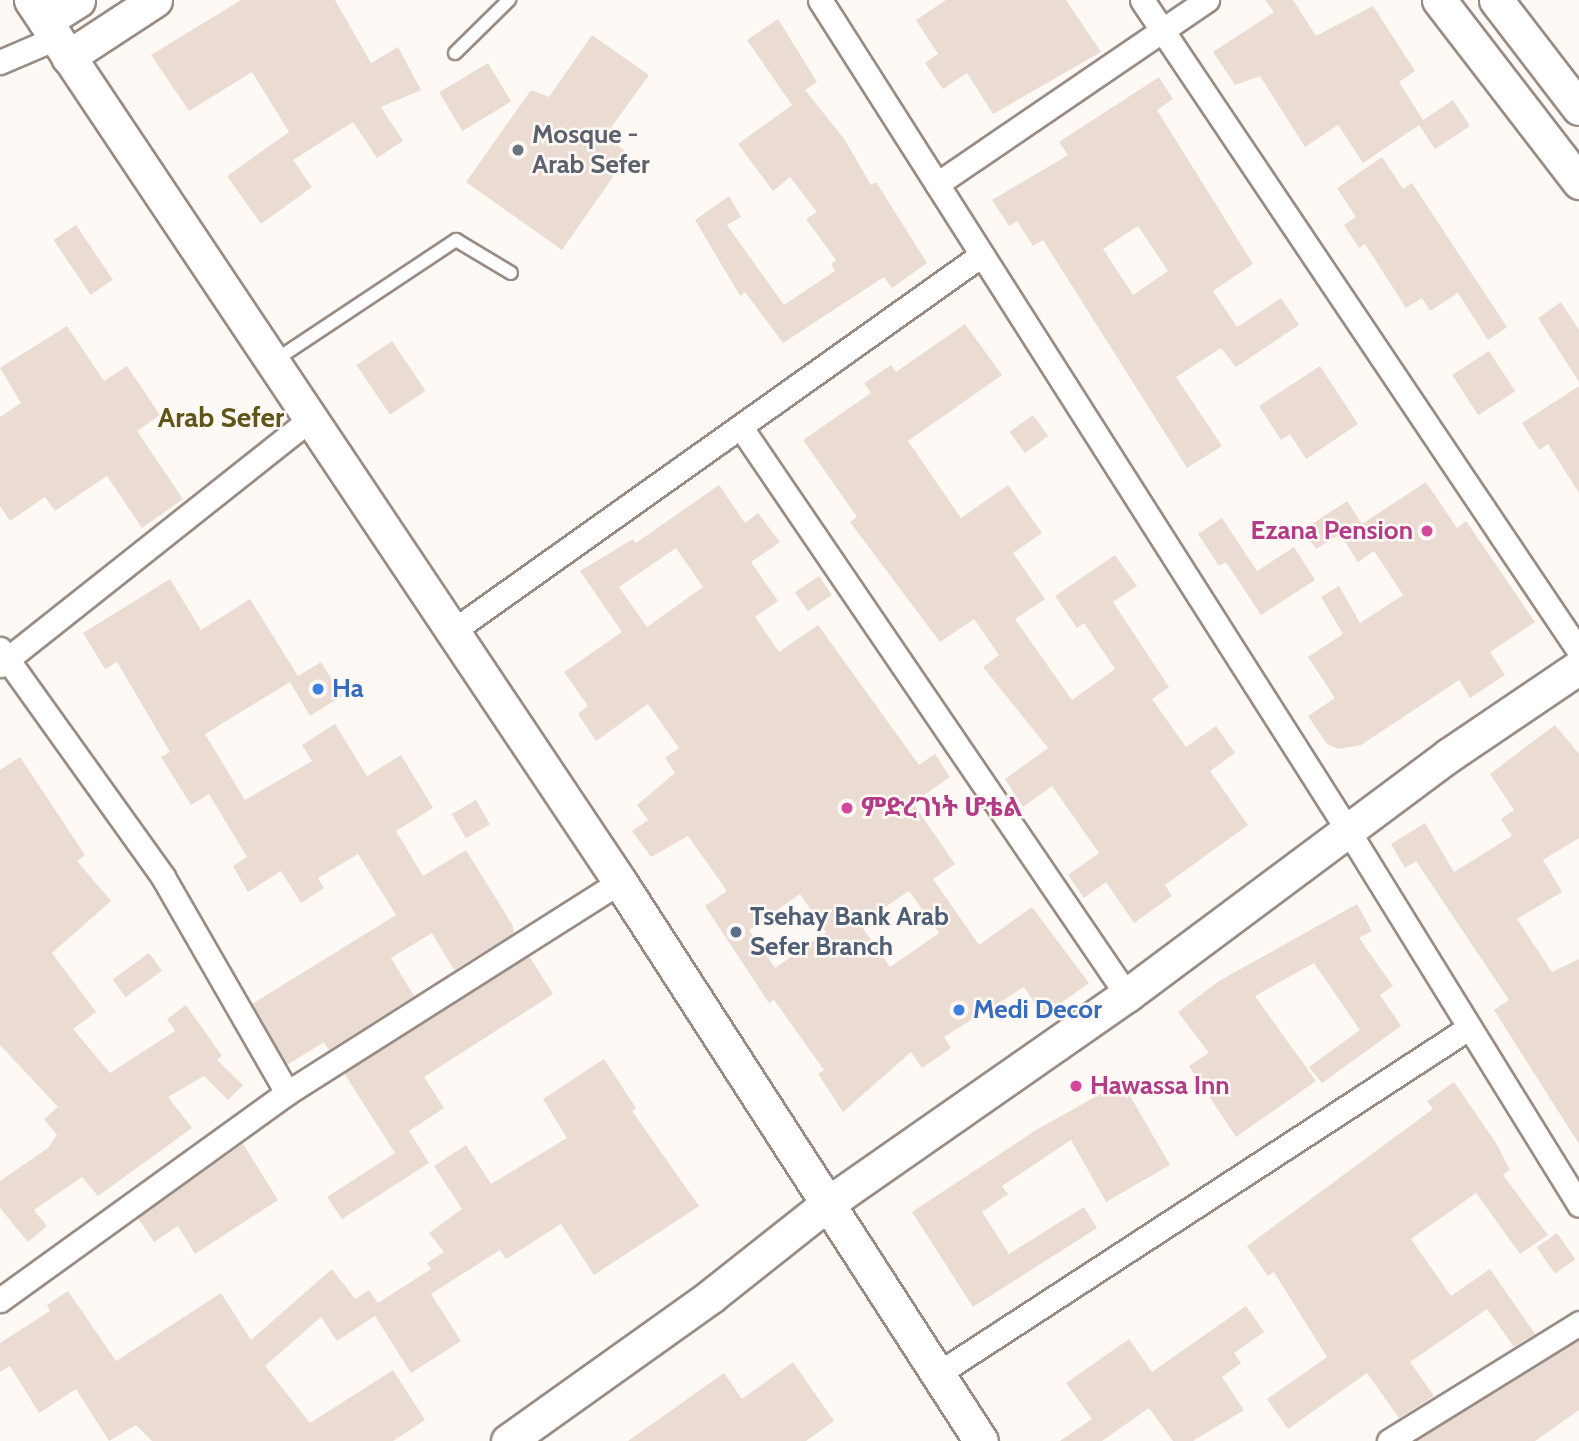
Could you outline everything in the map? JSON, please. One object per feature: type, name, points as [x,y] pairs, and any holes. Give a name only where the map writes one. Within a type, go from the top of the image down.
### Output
[{"type":"street","points":[[0,62],[50,29],[78,0]]},
{"type":"street","points":[[50,29],[155,0]]},
{"type":"street","points":[[820,0],[980,256],[1349,832],[1467,1029],[1579,1205]]},
{"type":"street","points":[[1142,0],[1579,651]]},
{"type":"street","points":[[937,184],[1164,33],[1207,0]]},
{"type":"street","points":[[1439,0],[1579,182]]},
{"type":"street","points":[[1496,0],[1579,108]]},
{"type":"street","points":[[50,29],[313,417],[450,633],[620,882],[981,1441]]},
{"type":"street","points":[[450,633],[742,429],[980,256]]},
{"type":"street","points":[[287,1093],[163,877],[3,658],[313,417]]},
{"type":"street","points":[[742,429],[1127,995]]},
{"type":"street","points":[[508,1441],[711,1296],[827,1204],[1127,995],[1579,667]]},
{"type":"street","points":[[0,1300],[287,1093],[620,882]]},
{"type":"street","points":[[936,1375],[1467,1029]]},
{"type":"street","points":[[1389,1441],[1579,1322]]},
{"type":"lane","points":[[455,53],[509,0]]},
{"type":"lane","points":[[273,361],[456,240],[511,273]]},
{"type":"building","points":[[241,0],[335,0],[371,63],[398,47],[421,90],[381,107],[403,141],[377,158],[353,122],[293,160],[312,187],[261,224],[227,176],[289,132],[252,72],[189,111],[151,55]]},
{"type":"building","points":[[946,0],[1066,0],[1101,52],[993,114],[967,73],[943,89],[925,63],[938,54],[916,20]]},
{"type":"building","points":[[1265,0],[1293,0],[1316,36],[1373,6],[1415,71],[1399,82],[1423,120],[1453,100],[1470,126],[1435,149],[1419,125],[1363,163],[1338,125],[1305,147],[1260,76],[1235,85],[1213,52],[1274,12]]},
{"type":"building","points":[[778,19],[817,82],[805,90],[845,140],[871,185],[876,182],[927,263],[892,288],[884,277],[783,343],[745,292],[740,296],[695,220],[729,196],[741,217],[727,225],[784,305],[835,271],[831,264],[836,260],[806,219],[817,212],[790,177],[773,191],[738,144],[792,105],[747,40]]},
{"type":"building","points":[[592,35],[649,75],[605,136],[629,154],[562,250],[466,182],[531,90],[549,97]]},
{"type":"building","points":[[488,63],[511,102],[462,131],[439,92]]},
{"type":"building","points":[[1159,77],[1173,99],[1157,110],[1253,264],[1213,291],[1237,327],[1281,298],[1299,325],[1236,367],[1221,348],[1176,377],[1222,446],[1187,468],[1043,240],[1033,246],[1017,221],[1009,226],[992,200],[1068,155],[1059,142]],"holes":[[[1138,226],[1168,271],[1133,295],[1103,249]]]},
{"type":"building","points":[[1382,157],[1403,189],[1412,183],[1507,327],[1488,340],[1458,293],[1430,311],[1422,298],[1406,308],[1365,244],[1359,248],[1344,225],[1356,217],[1337,188]]},
{"type":"building","points":[[76,225],[113,280],[91,295],[54,240]]},
{"type":"building","points":[[1561,302],[1579,330],[1579,382],[1538,318]]},
{"type":"building","points":[[965,324],[1002,375],[908,441],[961,518],[1008,485],[1042,533],[1013,553],[1045,599],[1015,619],[1072,700],[1115,669],[1084,623],[1077,628],[1055,596],[1115,555],[1137,586],[1113,602],[1169,687],[1152,699],[1186,747],[1216,726],[1235,753],[1210,771],[1248,825],[1165,885],[1172,896],[1134,923],[1106,882],[1084,898],[1068,875],[1099,853],[1052,786],[1023,807],[1005,779],[1048,748],[983,667],[999,655],[974,619],[940,642],[850,522],[857,517],[803,440],[871,393],[864,383],[891,365],[896,372]]},
{"type":"building","points":[[67,326],[104,381],[127,366],[160,415],[137,431],[183,499],[142,528],[107,476],[55,511],[45,497],[10,521],[0,506],[0,417],[21,403],[0,368]]},
{"type":"building","points":[[392,341],[426,391],[390,415],[356,365]]},
{"type":"building","points":[[1489,351],[1515,391],[1478,415],[1452,375]]},
{"type":"building","points":[[1320,366],[1358,424],[1306,459],[1290,434],[1281,440],[1259,406]]},
{"type":"building","points":[[1579,386],[1579,493],[1548,444],[1539,450],[1522,423]]},
{"type":"building","points":[[1033,415],[1048,436],[1025,453],[1010,432]]},
{"type":"building","points":[[1426,482],[1457,528],[1466,521],[1535,622],[1490,652],[1505,675],[1470,698],[1459,680],[1361,745],[1338,749],[1327,744],[1308,716],[1335,698],[1308,657],[1343,634],[1321,597],[1339,586],[1360,623],[1403,595],[1374,551],[1358,562],[1340,534],[1316,549],[1303,530],[1347,501],[1362,524]]},
{"type":"building","points":[[719,485],[745,523],[758,513],[780,542],[751,562],[778,601],[755,617],[779,652],[818,625],[919,765],[935,754],[950,777],[913,803],[955,864],[933,879],[979,945],[1032,907],[1089,983],[1043,1016],[1024,987],[944,1037],[951,1048],[922,1068],[911,1052],[843,1112],[818,1074],[824,1070],[774,1000],[769,1003],[705,906],[727,891],[688,836],[651,857],[632,831],[648,820],[637,805],[675,773],[665,758],[679,748],[648,704],[596,741],[578,714],[588,706],[564,672],[622,632],[580,571],[633,539],[636,543]],"holes":[[[676,548],[703,587],[647,627],[619,587]],[[909,891],[939,933],[890,967],[860,924]],[[800,894],[826,932],[775,968],[749,930]]]},
{"type":"building","points":[[1222,518],[1257,571],[1294,547],[1315,580],[1261,615],[1226,562],[1219,566],[1198,534]]},
{"type":"building","points":[[819,576],[832,595],[808,611],[795,592]]},
{"type":"building","points":[[170,579],[201,630],[250,599],[298,676],[321,662],[342,696],[310,716],[290,682],[205,734],[245,800],[312,761],[302,745],[335,724],[367,776],[401,755],[433,808],[396,831],[423,876],[466,850],[513,926],[514,933],[454,970],[432,933],[391,958],[414,996],[329,1050],[324,1042],[287,1065],[252,1004],[396,915],[358,854],[318,878],[324,888],[301,903],[281,871],[248,892],[233,866],[247,857],[209,794],[191,805],[161,757],[170,752],[117,662],[105,669],[83,633]]},
{"type":"building","points":[[1555,725],[1579,754],[1579,838],[1543,860],[1562,892],[1517,919],[1552,972],[1579,959],[1579,1144],[1494,1010],[1509,1000],[1416,861],[1405,868],[1391,844],[1425,823],[1454,872],[1512,836],[1501,819],[1514,810],[1490,774]]},
{"type":"building","points":[[20,757],[85,855],[77,861],[111,901],[52,953],[96,1012],[73,1029],[110,1073],[175,1031],[167,1019],[186,1005],[222,1056],[217,1060],[243,1085],[228,1100],[204,1076],[168,1097],[192,1128],[98,1196],[82,1177],[34,1210],[47,1226],[28,1242],[0,1208],[0,1181],[48,1148],[57,1135],[44,1119],[58,1107],[0,1045],[0,770]]},
{"type":"building","points":[[476,800],[490,824],[466,838],[452,814]]},
{"type":"building","points":[[1357,904],[1372,931],[1359,938],[1393,986],[1380,995],[1401,1026],[1322,1083],[1309,1067],[1360,1030],[1314,963],[1255,996],[1316,1081],[1236,1137],[1189,1066],[1209,1053],[1178,1012],[1219,981]]},
{"type":"building","points":[[149,953],[162,971],[126,997],[113,979]]},
{"type":"building","points":[[529,956],[553,994],[424,1077],[444,1108],[409,1131],[429,1163],[342,1219],[327,1197],[395,1153],[344,1073]]},
{"type":"building","points":[[604,1059],[636,1108],[632,1111],[699,1206],[594,1275],[561,1224],[506,1259],[500,1250],[431,1294],[461,1341],[411,1373],[375,1316],[337,1341],[321,1317],[265,1366],[310,1423],[393,1370],[425,1420],[393,1441],[152,1441],[136,1425],[109,1441],[76,1389],[39,1413],[10,1366],[0,1372],[0,1343],[50,1311],[47,1305],[68,1291],[116,1361],[221,1293],[251,1340],[332,1269],[355,1299],[369,1290],[378,1303],[431,1269],[427,1263],[444,1252],[429,1233],[462,1209],[434,1166],[466,1145],[491,1184],[567,1138],[543,1099]]},
{"type":"building","points":[[1122,1082],[1170,1165],[1106,1202],[1071,1140],[1002,1186],[1008,1194],[982,1212],[1009,1254],[1084,1207],[1097,1228],[973,1307],[912,1212],[1036,1130]]},
{"type":"building","points":[[1454,1082],[1496,1143],[1510,1170],[1503,1175],[1548,1235],[1520,1254],[1476,1193],[1411,1239],[1451,1296],[1490,1269],[1535,1334],[1514,1347],[1487,1309],[1410,1362],[1434,1396],[1399,1418],[1367,1373],[1288,1429],[1267,1399],[1327,1357],[1274,1272],[1268,1276],[1247,1246],[1433,1109],[1427,1101]]},
{"type":"building","points":[[243,1144],[278,1200],[195,1254],[178,1226],[154,1242],[138,1218]]},
{"type":"building","points":[[1557,1233],[1575,1259],[1555,1274],[1537,1247]]},
{"type":"building","points":[[1246,1306],[1264,1332],[1234,1353],[1241,1363],[1222,1377],[1244,1410],[1193,1441],[1173,1441],[1149,1408],[1102,1441],[1060,1441],[1092,1419],[1066,1383],[1129,1339],[1152,1372]]},
{"type":"building","points":[[1579,1339],[1579,1410],[1535,1441],[1416,1441]]},
{"type":"building","points":[[793,1362],[834,1421],[806,1441],[628,1441],[724,1373],[742,1399]]},
{"type":"place","name":"Mosque - Arab Sefer","points":[[518,150]]},
{"type":"place","name":"Ezana Pension","points":[[1427,531]]},
{"type":"place","name":"Ha","points":[[318,689]]},
{"type":"place","name":"ምድረገነት ሆቴል","points":[[847,808]]},
{"type":"place","name":"Tsehay Bank Arab Sefer Branch","points":[[736,932]]},
{"type":"place","name":"Medi Decor","points":[[959,1010]]},
{"type":"place","name":"Hawassa Inn","points":[[1076,1086]]},
{"type":"district","name":"Arab Sefer","points":[[221,417]]}]
